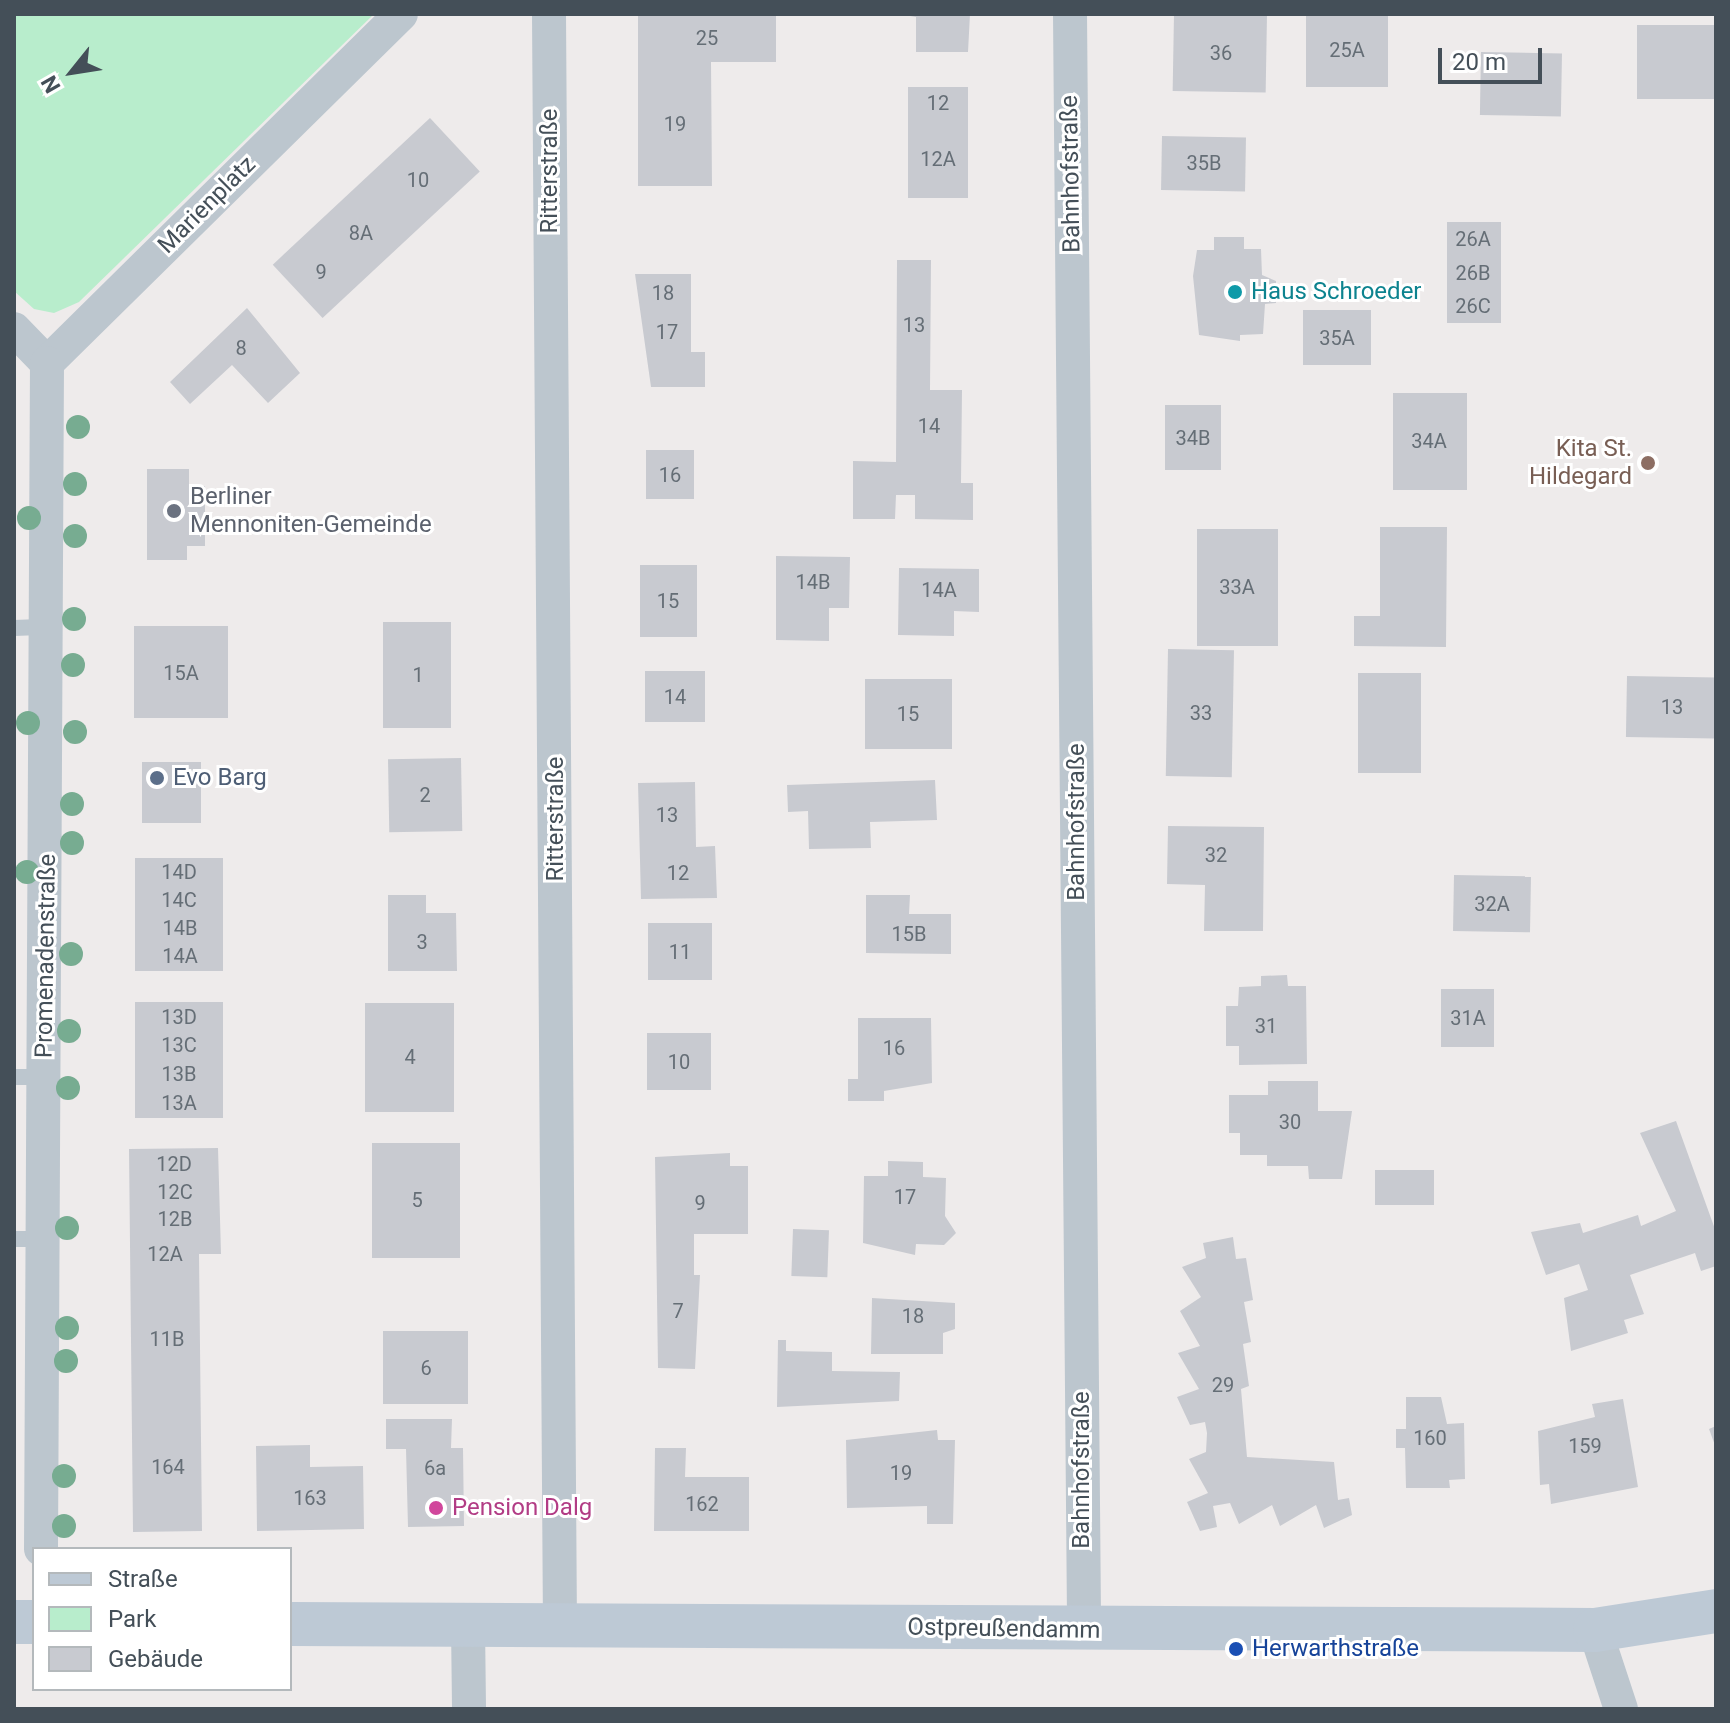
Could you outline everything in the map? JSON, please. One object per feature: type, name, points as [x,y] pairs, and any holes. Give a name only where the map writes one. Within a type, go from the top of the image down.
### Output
[{"type":"street","name":"Marienplatz","points":[[47,363],[401,14]]},
{"type":"street","name":"Ritterstraße","points":[[549,14],[560,1625]]},
{"type":"street","name":"Bahnhofstraße","points":[[1070,14],[1084,1629]]},
{"type":"street","points":[[14,329],[47,363]]},
{"type":"street","name":"Promenadenstraße","points":[[41,1547],[29,1239],[30,1077],[49,627],[47,363]]},
{"type":"street","name":"Ostpreußendamm","points":[[292,1624],[1595,1630],[1716,1611]]},
{"type":"street","points":[[468,1625],[469,1709]]},
{"type":"street","points":[[1595,1630],[1621,1709]]},
{"type":"lane","points":[[14,628],[49,627]]},
{"type":"green space","points":[[14,14],[374,14],[79,302],[54,313],[34,309],[14,291]]},
{"type":"building","points":[[638,14],[776,14],[776,62],[711,62],[712,186],[638,186]]},
{"type":"building","points":[[898,14],[970,14],[968,52],[916,52],[916,17]]},
{"type":"building","points":[[1174,14],[1267,16],[1266,93],[1173,91]]},
{"type":"building","points":[[1306,14],[1388,14],[1388,87],[1306,87]]},
{"type":"building","points":[[1637,25],[1716,25],[1716,99],[1637,99]]},
{"type":"building","points":[[1481,52],[1562,53],[1561,116],[1480,115]]},
{"type":"building","points":[[908,87],[968,87],[968,198],[908,198]]},
{"type":"building","points":[[430,118],[480,171],[323,318],[273,265]]},
{"type":"building","points":[[1162,136],[1246,137],[1245,191],[1161,190]]},
{"type":"building","points":[[1447,222],[1501,222],[1501,323],[1447,323]]},
{"type":"building","name":"Haus Schroeder","points":[[1214,237],[1244,237],[1244,249],[1261,249],[1262,275],[1276,281],[1276,303],[1265,304],[1263,334],[1240,335],[1240,341],[1199,335],[1193,276],[1197,250],[1214,250]]},
{"type":"building","points":[[897,260],[931,260],[930,390],[962,390],[961,483],[973,483],[973,520],[915,519],[915,495],[896,495],[895,519],[853,519],[853,461],[896,462]]},
{"type":"building","points":[[635,274],[691,274],[691,352],[705,352],[705,387],[651,387]]},
{"type":"building","points":[[247,308],[300,373],[268,403],[232,365],[190,404],[170,382]]},
{"type":"building","points":[[1303,310],[1371,310],[1371,365],[1303,365]]},
{"type":"building","points":[[1393,393],[1467,393],[1467,490],[1393,490]]},
{"type":"building","points":[[1165,405],[1221,405],[1221,470],[1165,470]]},
{"type":"building","points":[[646,450],[694,450],[694,499],[646,499]]},
{"type":"building","points":[[147,469],[189,469],[189,486],[205,486],[205,546],[187,546],[187,560],[147,560]]},
{"type":"building","points":[[1380,527],[1447,527],[1446,647],[1354,646],[1354,616],[1380,616]]},
{"type":"building","points":[[1197,529],[1278,529],[1278,646],[1197,646]]},
{"type":"building","points":[[776,556],[850,557],[849,608],[829,608],[829,641],[776,640]]},
{"type":"building","points":[[640,565],[697,565],[697,637],[640,637]]},
{"type":"building","points":[[899,568],[979,569],[979,612],[954,611],[954,636],[898,635]]},
{"type":"building","points":[[383,622],[451,622],[451,728],[383,728]]},
{"type":"building","points":[[134,626],[228,626],[228,718],[134,718]]},
{"type":"building","points":[[1168,649],[1234,650],[1232,777],[1166,776]]},
{"type":"building","points":[[645,671],[705,671],[705,722],[645,722]]},
{"type":"building","points":[[1358,673],[1421,673],[1421,773],[1358,773]]},
{"type":"building","points":[[1627,676],[1716,678],[1715,739],[1626,737]]},
{"type":"building","points":[[865,679],[952,679],[952,749],[865,749]]},
{"type":"building","points":[[461,758],[462,831],[389,832],[388,759]]},
{"type":"building","points":[[142,762],[201,762],[201,823],[142,823]]},
{"type":"building","points":[[935,780],[937,820],[870,822],[871,848],[809,849],[808,811],[788,812],[787,785]]},
{"type":"building","points":[[695,782],[696,847],[715,846],[717,898],[641,899],[638,783]]},
{"type":"building","points":[[1168,826],[1264,827],[1263,931],[1204,931],[1205,885],[1167,884]]},
{"type":"building","points":[[135,858],[223,858],[223,971],[135,971]]},
{"type":"building","points":[[1454,875],[1531,876],[1530,932],[1453,931]]},
{"type":"building","points":[[388,895],[426,895],[426,913],[456,913],[457,971],[388,971]]},
{"type":"building","points":[[866,895],[910,895],[909,914],[951,914],[951,954],[866,953]]},
{"type":"building","points":[[648,923],[712,923],[712,980],[648,980]]},
{"type":"building","points":[[1287,975],[1288,986],[1306,986],[1307,1064],[1239,1065],[1239,1046],[1226,1046],[1226,1006],[1238,1006],[1239,987],[1261,986],[1261,976]]},
{"type":"building","points":[[1441,989],[1494,989],[1494,1047],[1441,1047]]},
{"type":"building","points":[[135,1002],[223,1002],[223,1118],[135,1118]]},
{"type":"building","points":[[365,1003],[454,1003],[454,1112],[365,1112]]},
{"type":"building","points":[[858,1018],[931,1018],[932,1083],[884,1091],[884,1101],[848,1101],[848,1079],[858,1079]]},
{"type":"building","points":[[647,1033],[711,1033],[711,1090],[647,1090]]},
{"type":"building","points":[[1268,1081],[1318,1081],[1318,1111],[1352,1111],[1342,1179],[1309,1179],[1308,1166],[1267,1166],[1267,1155],[1240,1155],[1240,1133],[1229,1133],[1229,1095],[1268,1095]]},
{"type":"building","points":[[1676,1121],[1716,1232],[1716,1266],[1701,1271],[1695,1253],[1630,1275],[1644,1314],[1624,1320],[1628,1333],[1571,1351],[1564,1298],[1588,1290],[1579,1264],[1546,1275],[1531,1232],[1580,1223],[1583,1233],[1638,1215],[1641,1226],[1676,1211],[1640,1133]]},
{"type":"building","points":[[372,1143],[460,1143],[460,1258],[372,1258]]},
{"type":"building","points":[[218,1148],[221,1254],[199,1254],[202,1531],[133,1532],[129,1149]]},
{"type":"building","points":[[730,1153],[730,1166],[748,1166],[748,1234],[694,1234],[694,1275],[700,1275],[695,1369],[658,1368],[655,1157]]},
{"type":"building","points":[[888,1161],[923,1162],[923,1177],[946,1178],[945,1216],[956,1233],[944,1245],[916,1244],[915,1255],[863,1243],[864,1176],[888,1176]]},
{"type":"building","points":[[1375,1170],[1434,1170],[1434,1205],[1375,1205]]},
{"type":"building","points":[[793,1229],[829,1230],[827,1277],[791,1276]]},
{"type":"building","points":[[1233,1237],[1236,1259],[1246,1258],[1253,1300],[1244,1302],[1251,1342],[1243,1344],[1249,1386],[1241,1389],[1247,1457],[1334,1462],[1338,1500],[1349,1498],[1352,1515],[1324,1528],[1316,1505],[1280,1526],[1272,1505],[1239,1524],[1230,1503],[1213,1506],[1217,1527],[1200,1531],[1187,1502],[1208,1493],[1189,1459],[1206,1452],[1207,1433],[1205,1422],[1190,1425],[1177,1397],[1199,1389],[1178,1353],[1200,1346],[1180,1311],[1201,1297],[1182,1267],[1206,1258],[1203,1243]]},
{"type":"building","points":[[872,1298],[955,1303],[955,1329],[943,1333],[943,1354],[871,1354]]},
{"type":"building","points":[[383,1331],[468,1331],[468,1404],[383,1404]]},
{"type":"building","points":[[778,1340],[786,1340],[786,1351],[832,1352],[832,1371],[900,1372],[899,1401],[777,1407]]},
{"type":"building","points":[[1406,1397],[1441,1397],[1447,1424],[1464,1423],[1465,1479],[1449,1480],[1450,1488],[1406,1488],[1405,1448],[1396,1448],[1396,1429],[1406,1429]]},
{"type":"building","points":[[1623,1399],[1638,1487],[1551,1504],[1549,1484],[1540,1485],[1538,1431],[1595,1417],[1592,1404]]},
{"type":"building","points":[[386,1419],[452,1419],[451,1448],[463,1448],[464,1526],[408,1527],[406,1449],[386,1449]]},
{"type":"building","points":[[1716,1426],[1716,1448],[1709,1429]]},
{"type":"building","points":[[937,1430],[938,1440],[955,1440],[953,1524],[927,1524],[927,1506],[847,1508],[846,1440]]},
{"type":"building","points":[[310,1445],[310,1467],[363,1466],[364,1529],[257,1531],[256,1446]]},
{"type":"building","points":[[655,1448],[686,1448],[685,1477],[749,1477],[749,1531],[654,1531]]},
{"type":"place","name":"Haus Schroeder","points":[[1235,292]]},
{"type":"place","name":"Kita St. Hildegard","points":[[1648,463]]},
{"type":"place","name":"Berliner Mennoniten-Gemeinde","points":[[174,511]]},
{"type":"place","name":"Evo Barg","points":[[157,778]]},
{"type":"place","name":"Pension Dalg","points":[[436,1508]]},
{"type":"place","name":"Herwarthstraße","points":[[1236,1649]]}]
